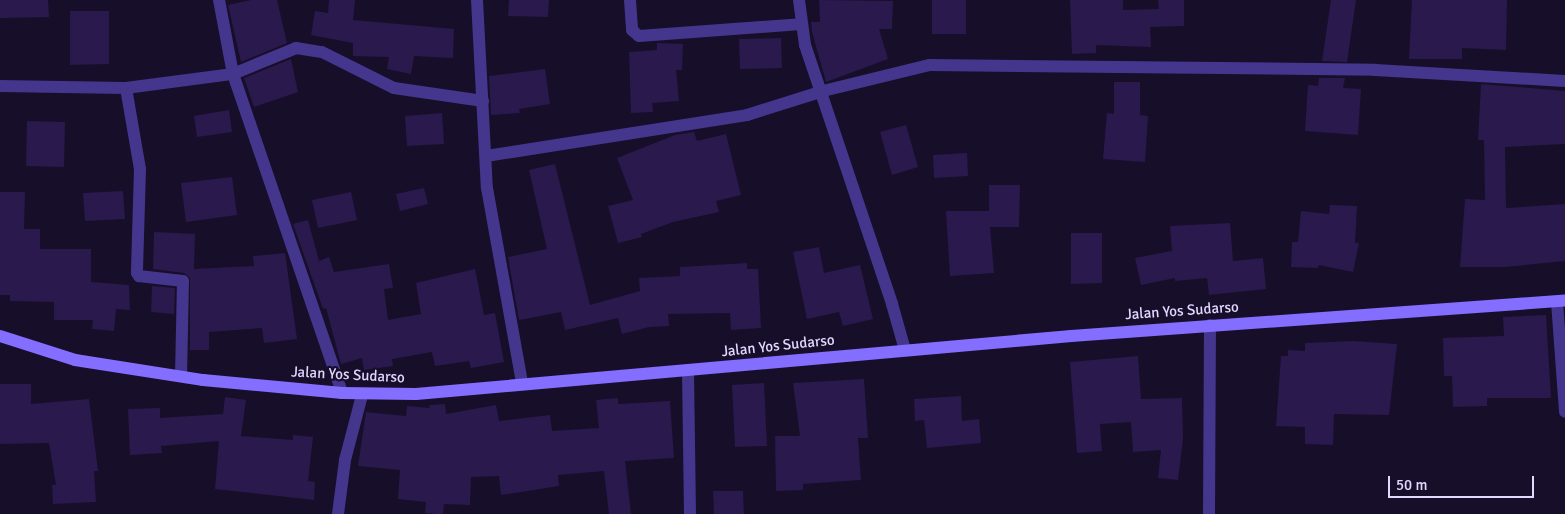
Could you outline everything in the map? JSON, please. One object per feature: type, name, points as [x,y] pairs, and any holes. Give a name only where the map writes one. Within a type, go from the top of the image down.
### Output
[{"type":"main road","name":"Jalan Yos Sudarso","points":[[0,336],[75,360],[181,376],[342,394],[416,394],[522,383],[688,372],[904,350],[1210,325],[1561,302]]},
{"type":"street","points":[[219,0],[233,74],[296,250],[342,394]]},
{"type":"street","points":[[477,0],[491,217],[522,383]]},
{"type":"street","points":[[630,0],[632,30],[639,36],[801,24]]},
{"type":"street","points":[[799,0],[801,24],[809,58],[823,91],[904,350]]},
{"type":"street","points":[[0,86],[126,88],[233,74],[285,51],[307,48],[322,52],[394,88],[483,101]]},
{"type":"street","points":[[486,156],[747,115],[823,91],[908,68],[954,64],[1375,70],[1565,81]]},
{"type":"street","points":[[126,88],[140,170],[137,273],[140,276],[183,282],[181,376]]},
{"type":"street","points":[[1561,302],[1565,412]]},
{"type":"street","points":[[1209,514],[1210,325]]},
{"type":"street","points":[[688,372],[690,514]]},
{"type":"street","points":[[336,512],[345,460],[362,395]]},
{"type":"building","points":[[0,0],[48,0],[49,17],[0,18]]},
{"type":"building","points":[[251,0],[277,0],[287,43],[241,62],[228,5]]},
{"type":"building","points":[[329,0],[355,0],[353,20],[454,29],[453,58],[414,56],[411,74],[387,69],[389,57],[353,56],[353,43],[311,35],[315,11],[328,13]]},
{"type":"building","points":[[509,0],[549,0],[548,17],[508,16]]},
{"type":"building","points":[[819,0],[893,1],[892,29],[879,29],[888,59],[826,82],[811,22],[820,22]]},
{"type":"building","points":[[932,0],[966,0],[966,34],[932,34]]},
{"type":"building","points":[[1070,0],[1123,0],[1123,10],[1159,9],[1158,0],[1184,0],[1184,26],[1150,27],[1151,47],[1096,45],[1096,53],[1072,54]]},
{"type":"building","points":[[1331,0],[1356,0],[1347,62],[1322,61]]},
{"type":"building","points":[[1412,0],[1507,0],[1506,50],[1462,48],[1462,59],[1409,59]]},
{"type":"building","points":[[70,11],[109,11],[109,64],[70,65]]},
{"type":"building","points":[[781,38],[782,68],[740,69],[739,39]]},
{"type":"building","points":[[657,43],[683,44],[682,70],[676,70],[679,101],[652,103],[653,112],[631,113],[629,52],[657,50]]},
{"type":"building","points":[[291,59],[298,92],[254,107],[244,78]]},
{"type":"building","points":[[545,69],[550,104],[519,109],[520,113],[491,115],[489,76]]},
{"type":"building","points":[[1319,78],[1345,78],[1343,88],[1361,89],[1358,135],[1305,131],[1308,85],[1318,86]]},
{"type":"building","points":[[1114,82],[1140,82],[1140,115],[1148,116],[1145,162],[1103,159],[1107,113],[1114,114]]},
{"type":"building","points":[[1481,84],[1565,91],[1565,144],[1505,147],[1506,208],[1565,204],[1565,261],[1505,267],[1460,267],[1465,199],[1485,200],[1484,140],[1478,140]]},
{"type":"building","points":[[229,110],[232,132],[197,137],[194,116]]},
{"type":"building","points":[[442,113],[444,144],[407,146],[405,116]]},
{"type":"building","points":[[27,121],[65,122],[64,167],[26,166]]},
{"type":"building","points":[[906,125],[918,167],[892,175],[880,132]]},
{"type":"building","points":[[694,132],[697,141],[726,134],[741,195],[716,201],[719,212],[673,222],[641,234],[642,237],[618,243],[608,206],[633,200],[617,158],[675,135]]},
{"type":"building","points":[[967,153],[968,176],[934,178],[933,155]]},
{"type":"building","points":[[555,164],[590,305],[640,291],[639,278],[680,276],[680,267],[747,263],[747,269],[758,269],[761,328],[731,330],[730,313],[668,314],[669,326],[649,327],[622,334],[618,318],[565,330],[561,312],[519,320],[508,257],[547,249],[529,170]]},
{"type":"building","points":[[232,177],[237,215],[186,222],[181,183]]},
{"type":"building","points":[[989,185],[1020,185],[1019,227],[990,227],[994,273],[950,276],[946,211],[989,211]]},
{"type":"building","points":[[424,188],[428,204],[400,211],[396,194]]},
{"type":"building","points":[[123,191],[125,219],[85,221],[83,193]]},
{"type":"building","points":[[0,192],[25,192],[24,229],[40,229],[40,249],[91,249],[91,282],[129,285],[130,310],[116,309],[114,331],[92,329],[93,320],[54,320],[54,302],[10,301],[10,295],[0,295]]},
{"type":"building","points":[[351,192],[357,220],[318,228],[312,200]]},
{"type":"building","points":[[1330,205],[1357,206],[1355,243],[1359,243],[1353,272],[1319,265],[1318,268],[1291,267],[1292,242],[1298,242],[1301,211],[1329,214]]},
{"type":"building","points":[[308,220],[319,261],[329,257],[334,272],[389,264],[393,288],[384,289],[388,320],[421,314],[416,283],[475,269],[484,315],[495,313],[504,362],[471,368],[469,361],[435,366],[432,352],[392,359],[393,366],[364,370],[362,358],[341,364],[326,308],[323,309],[293,224]]},
{"type":"building","points":[[1230,223],[1233,261],[1263,258],[1266,289],[1209,295],[1207,278],[1175,281],[1175,278],[1141,285],[1135,258],[1172,251],[1170,226]]},
{"type":"building","points":[[154,232],[195,234],[194,269],[254,266],[253,256],[285,253],[297,339],[264,343],[262,328],[209,332],[209,350],[190,350],[190,278],[184,273],[153,269]]},
{"type":"building","points":[[1071,233],[1102,233],[1102,283],[1071,284]]},
{"type":"building","points":[[819,247],[824,273],[860,265],[873,319],[843,326],[839,312],[807,319],[793,252]]},
{"type":"building","points":[[152,286],[175,288],[174,314],[151,312]]},
{"type":"building","points":[[1546,315],[1551,398],[1487,398],[1487,406],[1453,407],[1452,376],[1444,376],[1443,338],[1504,336],[1503,317]]},
{"type":"building","points":[[1353,341],[1397,344],[1389,415],[1334,414],[1333,445],[1305,444],[1305,427],[1276,426],[1281,356],[1288,356],[1288,350],[1305,351],[1305,343]]},
{"type":"building","points":[[1138,356],[1141,399],[1182,398],[1183,439],[1178,480],[1158,478],[1161,450],[1133,452],[1131,422],[1100,424],[1102,451],[1077,453],[1070,362]]},
{"type":"building","points":[[864,379],[868,438],[858,438],[861,480],[803,484],[803,490],[776,491],[775,436],[800,436],[793,383]]},
{"type":"building","points":[[764,383],[767,446],[735,447],[732,385]]},
{"type":"building","points":[[0,384],[31,384],[31,404],[89,399],[98,471],[94,471],[96,502],[53,504],[52,485],[56,485],[49,443],[0,444]]},
{"type":"building","points":[[961,396],[962,421],[979,419],[981,443],[927,448],[924,420],[915,421],[914,399]]},
{"type":"building","points":[[225,397],[246,400],[241,436],[293,440],[293,435],[313,437],[308,481],[315,482],[314,500],[215,489],[219,441],[161,446],[162,453],[130,455],[128,409],[160,408],[160,418],[223,414]]},
{"type":"building","points":[[618,398],[618,404],[670,401],[674,458],[625,461],[631,514],[609,514],[604,471],[558,475],[559,486],[501,495],[499,476],[471,477],[470,505],[444,504],[443,514],[436,514],[425,513],[426,502],[398,499],[400,470],[358,466],[366,412],[406,416],[407,406],[430,408],[429,405],[445,404],[446,414],[496,405],[499,421],[550,415],[552,431],[599,428],[596,400]]},
{"type":"building","points":[[713,491],[743,491],[744,514],[714,514]]}]
